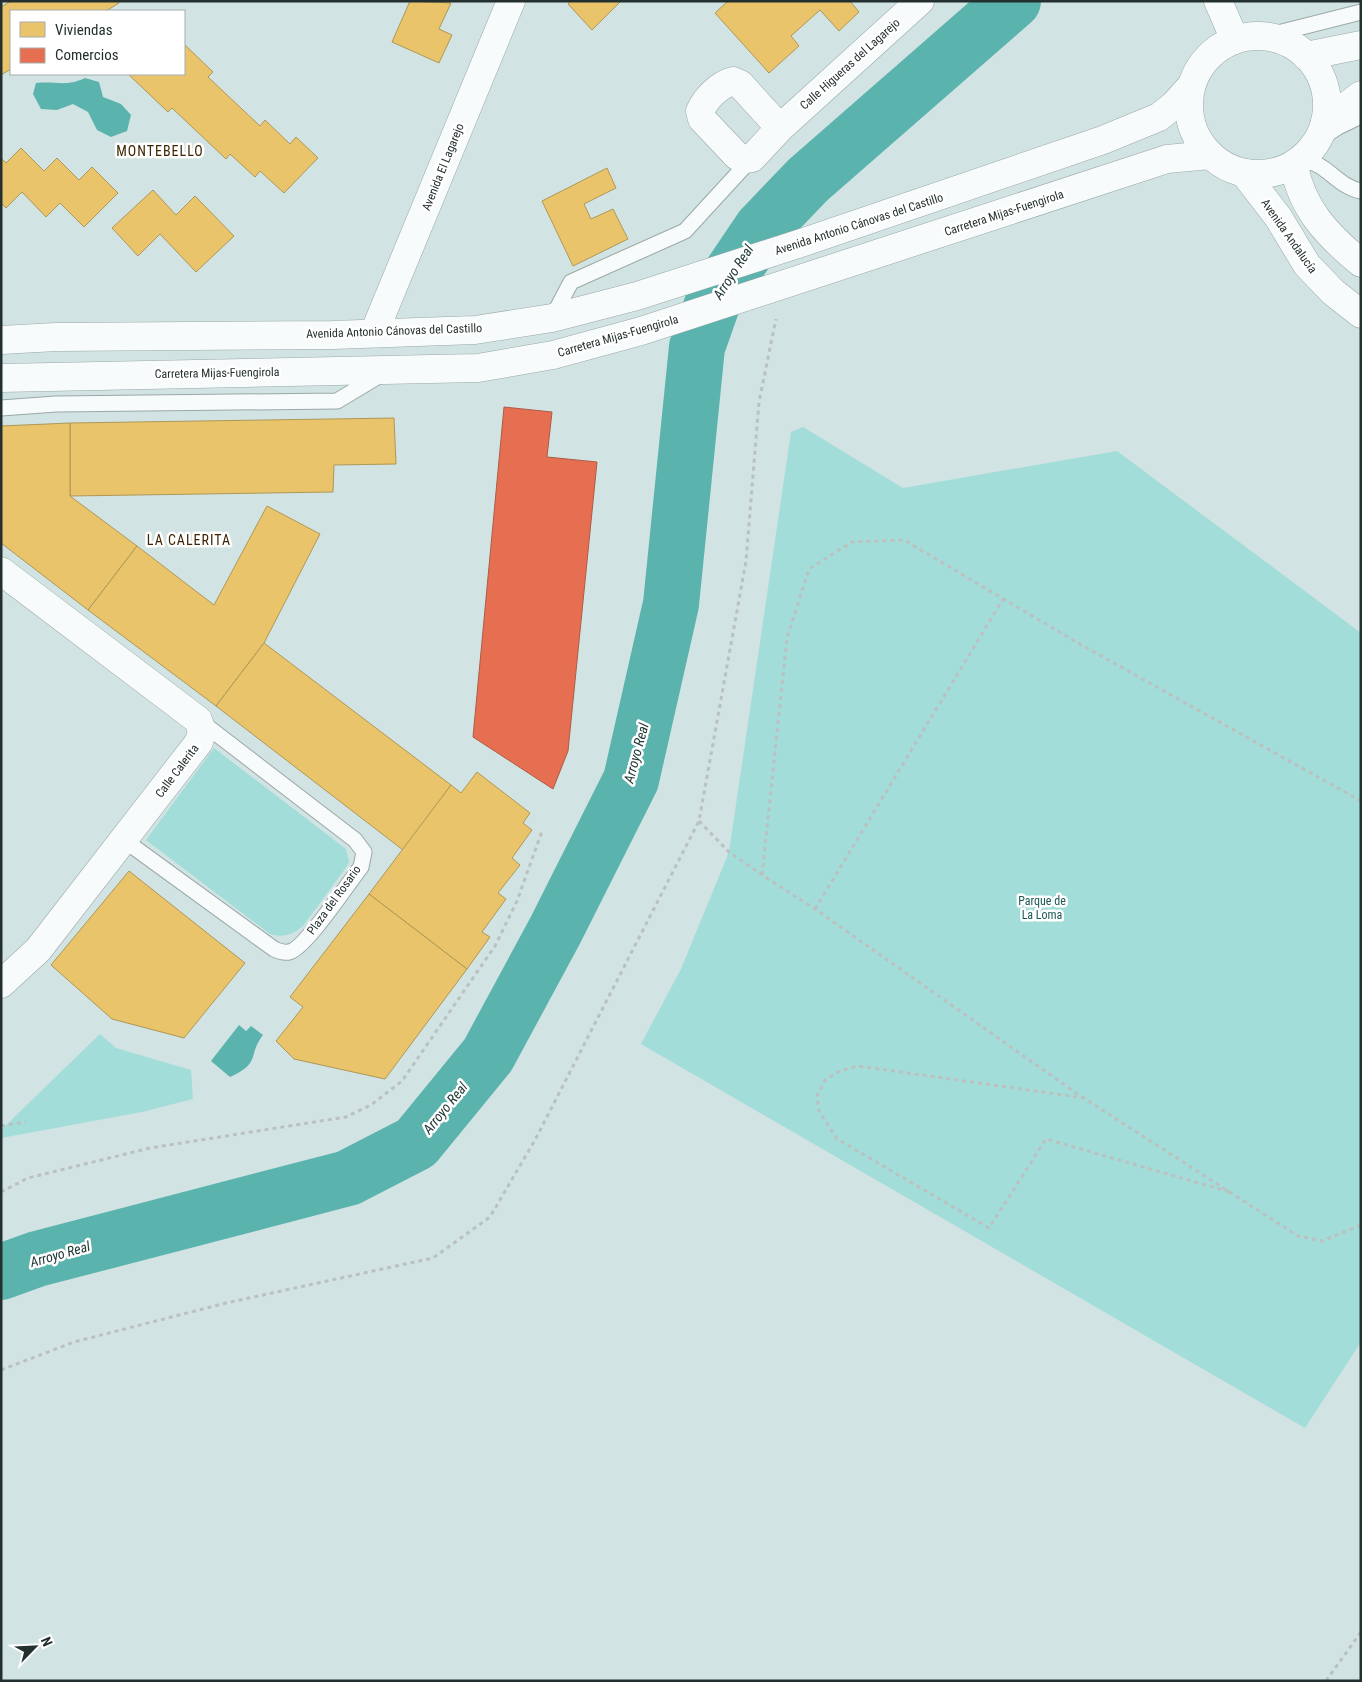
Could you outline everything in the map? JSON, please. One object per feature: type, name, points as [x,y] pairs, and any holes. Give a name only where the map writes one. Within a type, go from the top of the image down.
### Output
[{"type":"street","name":"Avenida El Lagarejo","points":[[374,333],[511,1]]},
{"type":"street","name":"Calle Higueras del Lagarejo","points":[[752,158],[780,128],[920,1]]},
{"type":"street","points":[[1218,1],[1235,40]]},
{"type":"street","points":[[1361,95],[1309,147],[1270,174],[1244,173],[1226,167],[1210,155],[1200,142],[1193,128],[1190,112],[1191,86],[1206,60],[1218,49],[1235,40],[1266,36],[1293,46],[1306,56],[1323,82],[1327,101],[1309,147],[1297,186],[1307,206],[1332,236],[1361,263]]},
{"type":"street","points":[[1306,56],[1361,45]]},
{"type":"street","points":[[752,158],[744,159],[737,156],[702,119],[700,111],[704,102],[725,83],[733,81],[740,84],[780,128]]},
{"type":"street","name":"Avenida Antonio Cánovas del Castillo","points":[[1,340],[56,337],[475,330],[552,318],[637,296],[798,244],[964,189],[1146,123],[1174,105],[1191,86]]},
{"type":"street","name":"Carretera Mijas-Fuengirola","points":[[1,378],[478,368],[553,355],[641,331],[794,283],[1167,160],[1210,155]]},
{"type":"street","name":"Avenida Andalucía","points":[[1244,173],[1278,217],[1307,265],[1333,292],[1361,314]]},
{"type":"street","points":[[1,571],[198,720]]},
{"type":"street","name":"Calle Calerita","points":[[1,984],[38,950],[199,742],[202,732],[198,720]]},
{"type":"lane","points":[[1266,36],[1361,12]]},
{"type":"lane","points":[[1361,116],[1338,127],[1309,147],[1320,166],[1349,188],[1361,191]]},
{"type":"lane","points":[[552,318],[571,282],[685,231],[752,158]]},
{"type":"lane","points":[[1,408],[56,404],[336,401],[390,370]]},
{"type":"lane","name":"Plaza del Rosario","points":[[124,840],[274,949],[281,952],[288,952],[304,941],[361,867],[364,852],[356,840],[198,720]]},
{"type":"path","points":[[1,1370],[74,1342],[226,1303],[433,1258],[490,1217],[535,1140],[700,821],[746,561],[759,402],[794,283]]},
{"type":"path","points":[[762,875],[787,638],[809,569],[852,542],[904,540],[1003,599],[1361,801]]},
{"type":"path","points":[[815,909],[1003,599]]},
{"type":"path","points":[[700,821],[729,852],[762,875],[815,909],[1084,1098],[1298,1236],[1322,1241],[1361,1225]]},
{"type":"path","points":[[1,1192],[28,1178],[150,1148],[346,1117],[371,1105],[402,1081],[495,946],[517,901],[542,831]]},
{"type":"path","points":[[1084,1098],[858,1066],[840,1071],[825,1080],[818,1096],[818,1111],[837,1139],[989,1228],[1046,1139],[1230,1192]]},
{"type":"path","points":[[1,1126],[26,1122]]},
{"type":"path","points":[[1326,1681],[1361,1632]]},
{"type":"green space","name":"Parque de La Loma","points":[[803,427],[903,488],[1117,451],[1361,633],[1361,1342],[1305,1428],[641,1044],[681,969],[729,852],[791,432]]},
{"type":"green space","points":[[214,748],[346,849],[349,862],[345,869],[303,926],[291,934],[280,936],[270,934],[146,840]]},
{"type":"green space","points":[[100,1034],[116,1048],[191,1070],[193,1099],[142,1112],[1,1138],[1,1130]]},
{"type":"shaded area","points":[[85,78],[99,82],[103,97],[121,104],[131,115],[127,131],[111,137],[97,130],[88,112],[73,104],[57,110],[41,109],[33,94],[36,83],[67,83]]},
{"type":"shaded area","points":[[239,1025],[246,1031],[251,1026],[263,1035],[258,1042],[250,1063],[240,1072],[230,1077],[211,1061]]},
{"type":"building: Viviendas","points":[[11,1],[118,1],[119,3],[108,10],[10,10],[10,70],[1,75],[1,7]]},
{"type":"building: Viviendas","points":[[410,1],[451,3],[439,29],[452,35],[439,63],[392,42]]},
{"type":"building: Viviendas","points":[[570,1],[621,1],[592,30],[568,4]]},
{"type":"building: Viviendas","points":[[728,1],[850,1],[859,12],[839,31],[820,10],[791,36],[799,46],[769,73],[715,13]]},
{"type":"building: Viviendas","points":[[185,45],[213,72],[208,77],[260,126],[265,120],[290,144],[296,137],[318,158],[284,193],[260,171],[255,177],[230,154],[226,159],[172,108],[168,112],[129,75],[185,75]]},
{"type":"building: Viviendas","points":[[21,148],[44,171],[57,158],[79,180],[92,167],[118,193],[84,227],[60,203],[46,217],[22,192],[6,208],[1,203],[1,158],[6,163]]},
{"type":"building: Viviendas","points":[[607,168],[616,188],[584,204],[591,219],[613,209],[628,239],[573,266],[542,201]]},
{"type":"building: Viviendas","points":[[153,190],[176,215],[195,196],[234,236],[196,272],[160,234],[138,256],[112,228]]},
{"type":"building: Viviendas","points":[[394,418],[396,464],[334,465],[333,492],[70,496],[70,423]]},
{"type":"building: Viviendas","points":[[70,423],[70,496],[137,546],[88,610],[1,543],[1,426]]},
{"type":"building: Viviendas","points":[[267,506],[320,534],[264,643],[216,706],[88,610],[137,546],[214,605]]},
{"type":"building: Viviendas","points":[[264,643],[451,785],[403,850],[216,706]]},
{"type":"building: Viviendas","points":[[477,772],[530,813],[523,823],[532,830],[512,858],[520,865],[498,893],[506,899],[482,932],[490,937],[467,969],[369,894],[451,785],[461,793]]},
{"type":"building: Viviendas","points":[[129,871],[245,963],[184,1038],[112,1019],[51,965]]},
{"type":"building: Viviendas","points":[[369,894],[467,969],[385,1079],[294,1059],[276,1041],[303,1007],[290,997]]},
{"type":"building: Comercios","points":[[504,407],[552,412],[547,457],[597,462],[568,751],[553,789],[473,737]]},
{"type":"waterway","name":"Arroyo Real","points":[[1,1272],[37,1259],[348,1178],[416,1143],[488,1055],[555,931],[631,780],[671,604],[697,347],[714,299],[762,228],[808,180],[1013,1]]},
{"type":"district","name":"MONTEBELLO","points":[[160,151]]},
{"type":"district","name":"LA CALERITA","points":[[189,540]]}]
